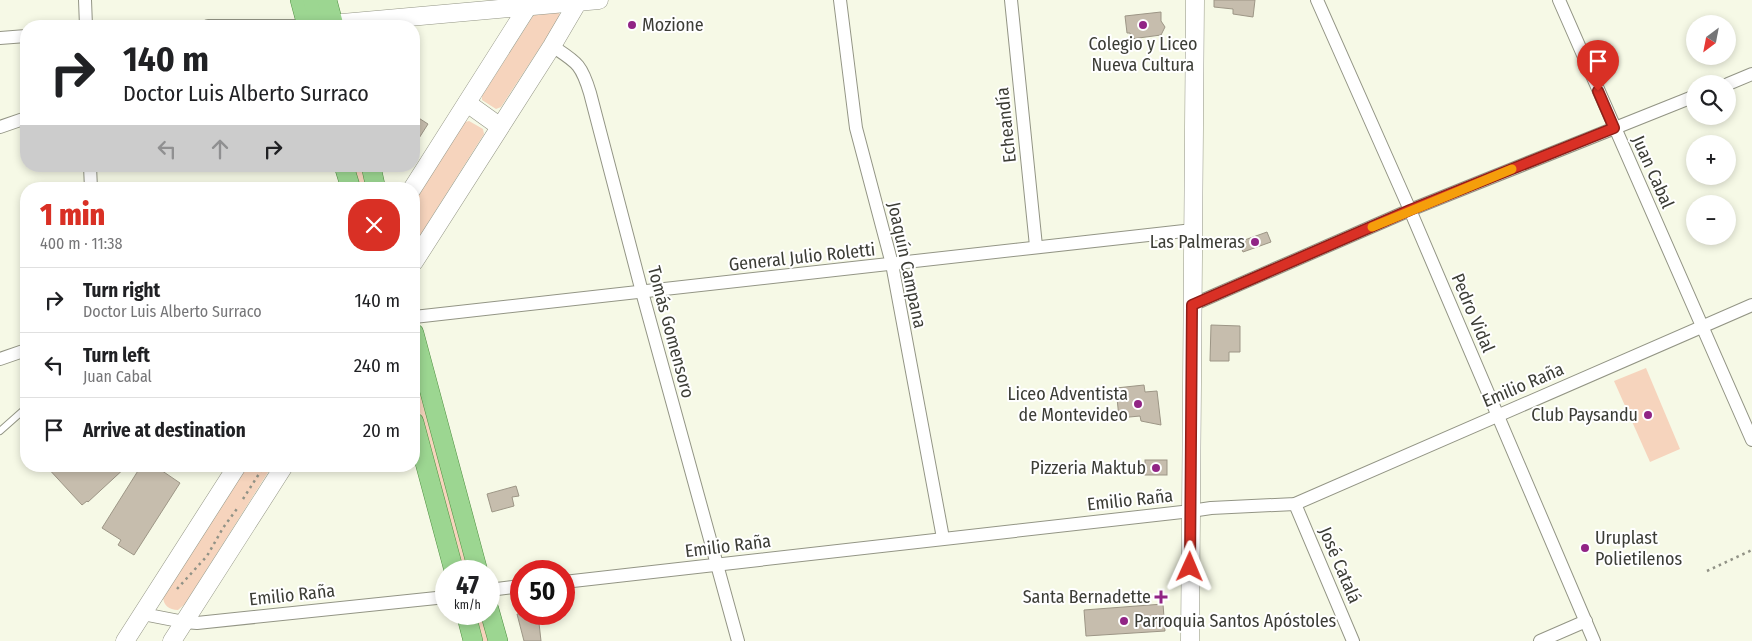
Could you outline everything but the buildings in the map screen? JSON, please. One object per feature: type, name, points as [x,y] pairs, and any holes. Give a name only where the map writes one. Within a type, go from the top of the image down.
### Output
[{"type":"main road","points":[[300,0],[305,20]]},
{"type":"main road","points":[[313,0],[320,19],[322,20]]},
{"type":"main road","points":[[327,0],[332,20]]},
{"type":"main road","points":[[420,356],[475,560]]},
{"type":"main road","points":[[420,455],[451,560]]},
{"type":"main road","points":[[469,625],[473,641]]},
{"type":"main road","points":[[494,625],[498,641]]},
{"type":"street","points":[[85,0],[86,20]]},
{"type":"street","points":[[378,20],[530,3],[599,0]]},
{"type":"street","name":"Joaquín Campana","points":[[840,0],[856,128],[892,264],[943,538]]},
{"type":"street","name":"Echeandía","points":[[1011,0],[1036,246]]},
{"type":"street","points":[[1190,641],[1195,0]]},
{"type":"street","name":"Pedro Vidal","points":[[1317,0],[1410,210],[1594,641]]},
{"type":"street","name":"Juan Cabal","points":[[1559,0],[1752,440]]},
{"type":"street","points":[[420,252],[578,2]]},
{"type":"street","points":[[416,182],[530,3]]},
{"type":"street","points":[[0,38],[20,36]]},
{"type":"street","name":"Tomás Gomensoro","points":[[552,46],[576,63],[586,79],[642,292],[738,641]]},
{"type":"street","points":[[1736,81],[1752,74]]},
{"type":"street","points":[[1192,305],[1410,210],[1686,100]]},
{"type":"street","points":[[467,103],[499,126]]},
{"type":"street","points":[[0,127],[20,120]]},
{"type":"street","name":"General Julio Roletti","points":[[420,316],[892,264],[1036,246],[1193,230]]},
{"type":"street","name":"Emilio Raña","points":[[575,581],[943,538],[1191,512],[1211,508],[1295,504],[1752,305]]},
{"type":"street","points":[[0,360],[20,352]]},
{"type":"street","points":[[125,641],[233,472]]},
{"type":"street","points":[[172,641],[280,472]]},
{"type":"street","name":"José Catalá","points":[[1295,504],[1353,641]]},
{"type":"street","name":"Emilio Raña","points":[[143,614],[184,622],[207,622],[435,598]]},
{"type":"street","points":[[1540,641],[1586,621]]},
{"type":"lane","points":[[0,431],[20,413]]},
{"type":"path","points":[[172,594],[207,556],[260,472]]},
{"type":"path","points":[[1707,571],[1752,550]]},
{"type":"shaded area","points":[[559,12],[560,17],[501,107],[496,109],[482,100],[482,96],[533,16],[538,13]]},
{"type":"shaded area","points":[[469,121],[483,129],[484,134],[420,235],[420,193],[465,122]]},
{"type":"shaded area","points":[[356,172],[364,172],[366,182],[358,182]]},
{"type":"shaded area","name":"Club Paysandu","points":[[1646,368],[1680,449],[1650,462],[1614,381]]},
{"type":"shaded area","points":[[420,381],[468,560],[460,560],[420,412]]},
{"type":"shaded area","points":[[241,472],[268,472],[185,604],[178,610],[169,608],[164,602],[163,596]]},
{"type":"shaded area","points":[[479,625],[485,625],[489,641],[483,641]]},
{"type":"slow traffic","points":[[1372,227],[1512,169]]},
{"type":"place","name":"Mozione","points":[[632,25]]},
{"type":"place","name":"Colegio y Liceo Nueva Cultura","points":[[1143,25]]},
{"type":"place","name":"Las Palmeras","points":[[1255,242]]},
{"type":"place","name":"Liceo Adventista de Montevideo","points":[[1138,404]]},
{"type":"place","name":"Club Paysandu","points":[[1648,415]]},
{"type":"place","name":"Pizzeria Maktub","points":[[1156,468]]},
{"type":"place","name":"Uruplast Polietilenos","points":[[1585,548]]},
{"type":"place","name":"Santa Bernadette","points":[[1161,597]]},
{"type":"place","name":"Parroquia Santos Apóstoles","points":[[1124,621]]},
{"type":"route","points":[[1190,567],[1192,305],[1410,210],[1614,128],[1598,91]]}]
